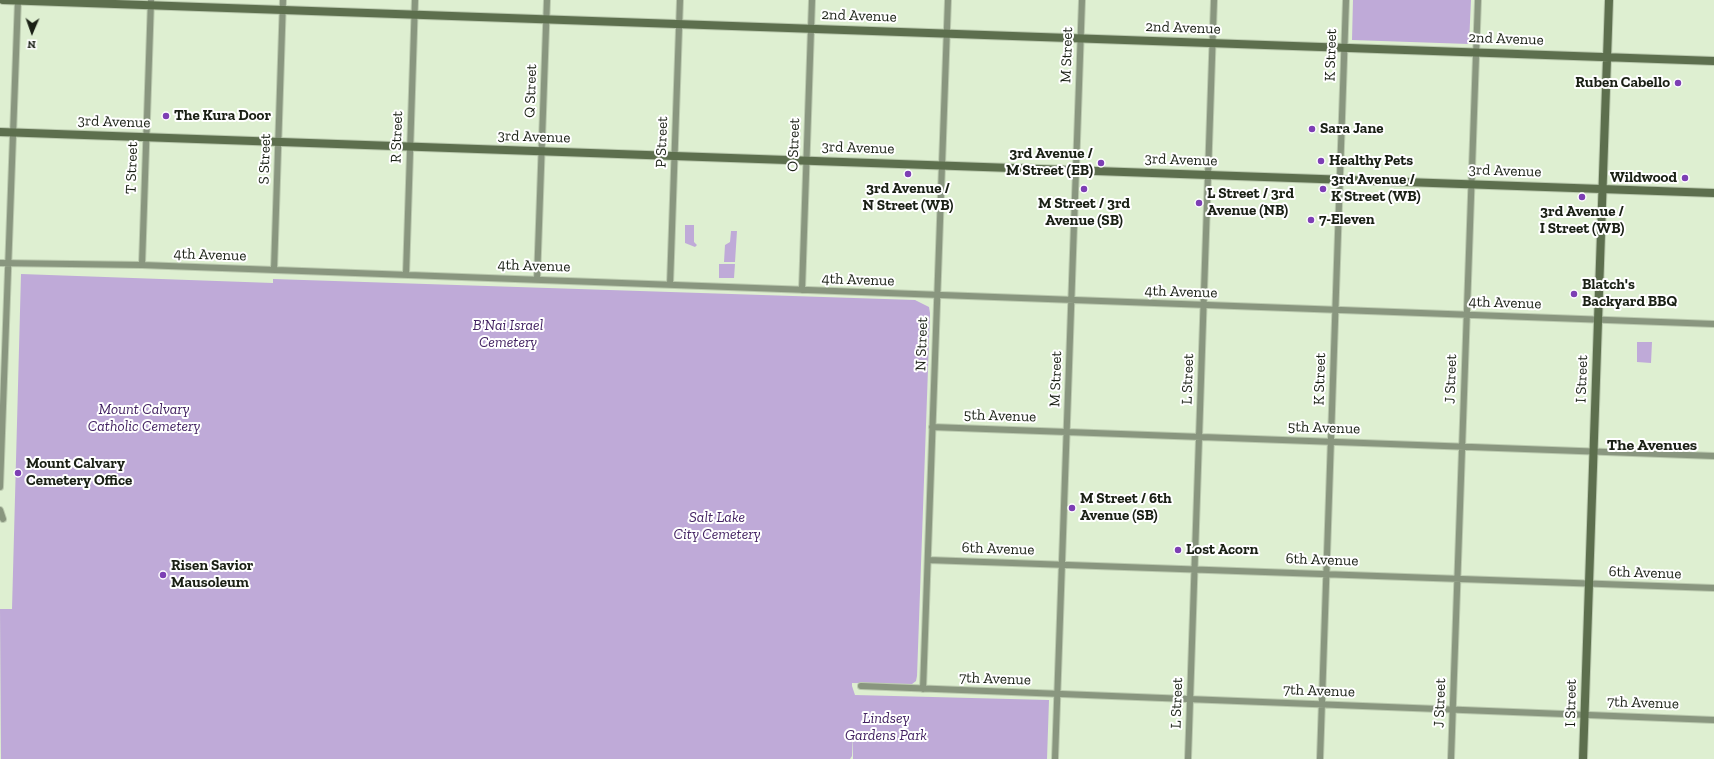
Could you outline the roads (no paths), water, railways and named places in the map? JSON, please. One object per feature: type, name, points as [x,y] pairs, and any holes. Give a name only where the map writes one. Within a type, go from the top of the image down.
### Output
[{"type":"street","name":"2nd Avenue","points":[[3,0],[151,3],[811,29],[1714,61]]},
{"type":"street","points":[[0,487],[2,394],[6,371],[8,263],[18,0]]},
{"type":"street","name":"S Street","points":[[274,270],[283,0]]},
{"type":"street","name":"R Street","points":[[406,275],[415,0]]},
{"type":"street","name":"Q Street","points":[[537,280],[547,0]]},
{"type":"street","name":"P Street","points":[[670,285],[680,0]]},
{"type":"street","name":"O Street","points":[[802,290],[812,0]]},
{"type":"street","name":"N Street","points":[[923,689],[936,296],[948,0]]},
{"type":"street","name":"M Street","points":[[1055,759],[1082,0]]},
{"type":"street","name":"L Street","points":[[1188,759],[1214,0]]},
{"type":"street","name":"K Street","points":[[1320,759],[1346,0]]},
{"type":"street","name":"J Street","points":[[1451,759],[1478,0]]},
{"type":"street","name":"I Street","points":[[1583,759],[1610,0]]},
{"type":"street","name":"T Street","points":[[142,265],[151,3]]},
{"type":"street","name":"3rd Avenue","points":[[0,132],[1714,193]]},
{"type":"street","name":"4th Avenue","points":[[0,262],[142,265],[1714,324]]},
{"type":"street","name":"5th Avenue","points":[[932,427],[1714,456]]},
{"type":"street","points":[[0,510],[3,519]]},
{"type":"street","name":"6th Avenue","points":[[928,560],[1714,588]]},
{"type":"street","name":"7th Avenue","points":[[860,686],[1714,720]]},
{"type":"place","name":"Ruben Cabello","points":[[1678,83]]},
{"type":"place","name":"The Kura Door","points":[[166,116]]},
{"type":"place","name":"Sara Jane","points":[[1312,129]]},
{"type":"place","name":"Healthy Pets","points":[[1321,161]]},
{"type":"place","name":"3rd Avenue / M Street (EB)","points":[[1101,163]]},
{"type":"place","name":"3rd Avenue / N Street (WB)","points":[[908,174]]},
{"type":"place","name":"Wildwood","points":[[1685,178]]},
{"type":"place","name":"M Street / 3rd Avenue (SB)","points":[[1084,189]]},
{"type":"place","name":"3rd Avenue / K Street (WB)","points":[[1323,189]]},
{"type":"place","name":"3rd Avenue / I Street (WB)","points":[[1582,197]]},
{"type":"place","name":"L Street / 3rd Avenue (NB)","points":[[1199,203]]},
{"type":"place","name":"7-Eleven","points":[[1311,220]]},
{"type":"place","name":"Blatch's Backyard BBQ","points":[[1574,294]]},
{"type":"place","name":"Mount Calvary Cemetery Office","points":[[18,473]]},
{"type":"place","name":"M Street / 6th Avenue (SB)","points":[[1072,508]]},
{"type":"place","name":"Lost Acorn","points":[[1178,550]]},
{"type":"place","name":"Risen Savior Mausoleum","points":[[163,575]]},
{"type":"district","name":"The Avenues","points":[[1652,445]]},
{"type":"park label","name":"B'Nai Israel Cemetery","points":[[508,334]]},
{"type":"park label","name":"Mount Calvary Catholic Cemetery","points":[[144,418]]},
{"type":"park label","name":"Salt Lake City Cemetery","points":[[717,526]]},
{"type":"park label","name":"Lindsey Gardens Park","points":[[886,728]]}]
